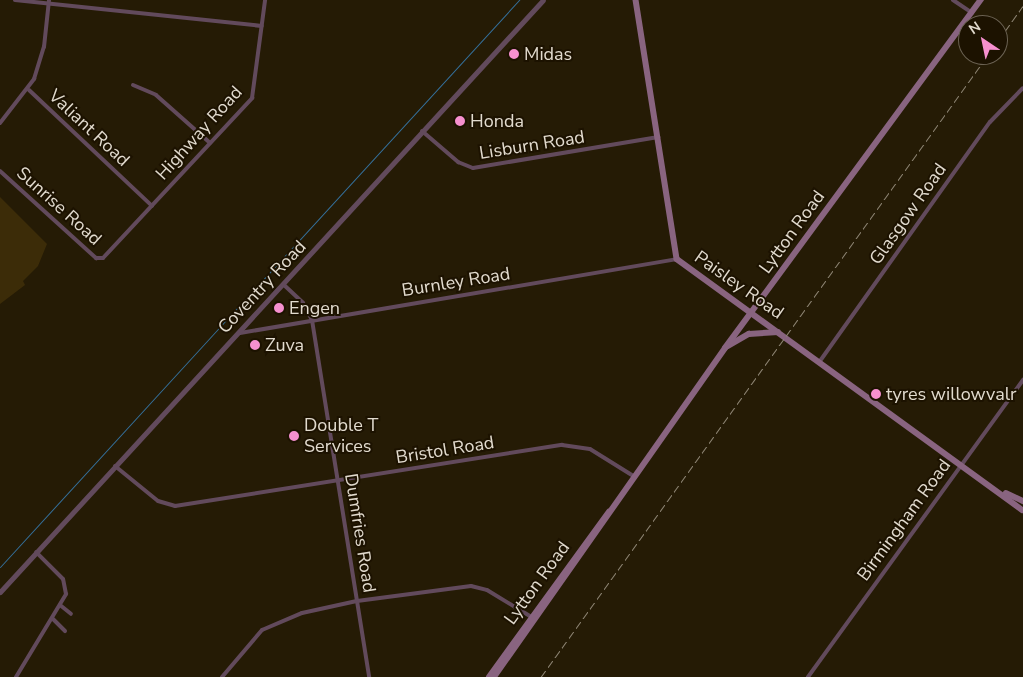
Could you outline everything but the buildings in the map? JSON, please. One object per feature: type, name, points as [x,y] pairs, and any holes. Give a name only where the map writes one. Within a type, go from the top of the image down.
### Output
[{"type":"main road","name":"Paisley Road","points":[[636,0],[676,259],[998,489],[1023,510]]},
{"type":"main road","name":"Lytton Road","points":[[489,677],[613,509],[725,348],[981,0]]},
{"type":"main road","points":[[725,348],[749,334],[780,332]]},
{"type":"main road","name":"Paisley Road","points":[[998,489],[1023,501]]},
{"type":"main road","name":"Lytton Road","points":[[494,677],[533,618]]},
{"type":"street","points":[[15,0],[49,2],[262,26]]},
{"type":"street","name":"Highway Road","points":[[101,259],[152,206],[255,92],[265,0]]},
{"type":"street","name":"Coventry Road","points":[[0,592],[240,333],[543,0]]},
{"type":"street","points":[[953,0],[972,13]]},
{"type":"street","points":[[0,123],[29,90],[44,48],[49,2]]},
{"type":"street","points":[[133,85],[156,95],[210,143]]},
{"type":"street","name":"Glasgow Road","points":[[820,361],[990,122],[1023,88]]},
{"type":"street","name":"Valiant Road","points":[[29,90],[152,206]]},
{"type":"street","name":"Lisburn Road","points":[[422,131],[458,162],[473,168],[658,137]]},
{"type":"street","name":"Sunrise Road","points":[[0,171],[101,259]]},
{"type":"street","name":"Burnley Road","points":[[240,333],[676,259]]},
{"type":"street","name":"Dumfries Road","points":[[284,285],[303,303],[312,320],[368,677]]},
{"type":"street","name":"Birmingham Road","points":[[808,677],[1023,380]]},
{"type":"street","name":"Bristol Road","points":[[115,466],[158,501],[175,506],[579,444],[635,478]]},
{"type":"street","points":[[16,677],[53,619],[66,594],[63,579],[36,552]]},
{"type":"street","points":[[222,677],[262,630],[302,613],[357,601],[470,586],[487,590],[533,618]]},
{"type":"street","points":[[60,605],[71,614]]},
{"type":"street","points":[[53,619],[65,631]]},
{"type":"shaded area","points":[[0,197],[47,244],[38,266],[23,281],[25,285],[0,304]]},
{"type":"waterway","points":[[0,567],[519,0]]},
{"type":"railway","points":[[1008,27],[1023,6]]},
{"type":"railway","points":[[541,677],[981,65]]},
{"type":"place","name":"Midas","points":[[514,54]]},
{"type":"place","name":"Honda","points":[[460,121]]},
{"type":"place","name":"Engen","points":[[279,308]]},
{"type":"place","name":"Zuva","points":[[255,345]]},
{"type":"place","name":"tyres willowvalr","points":[[876,394]]},
{"type":"place","name":"Double T Services","points":[[294,436]]}]
